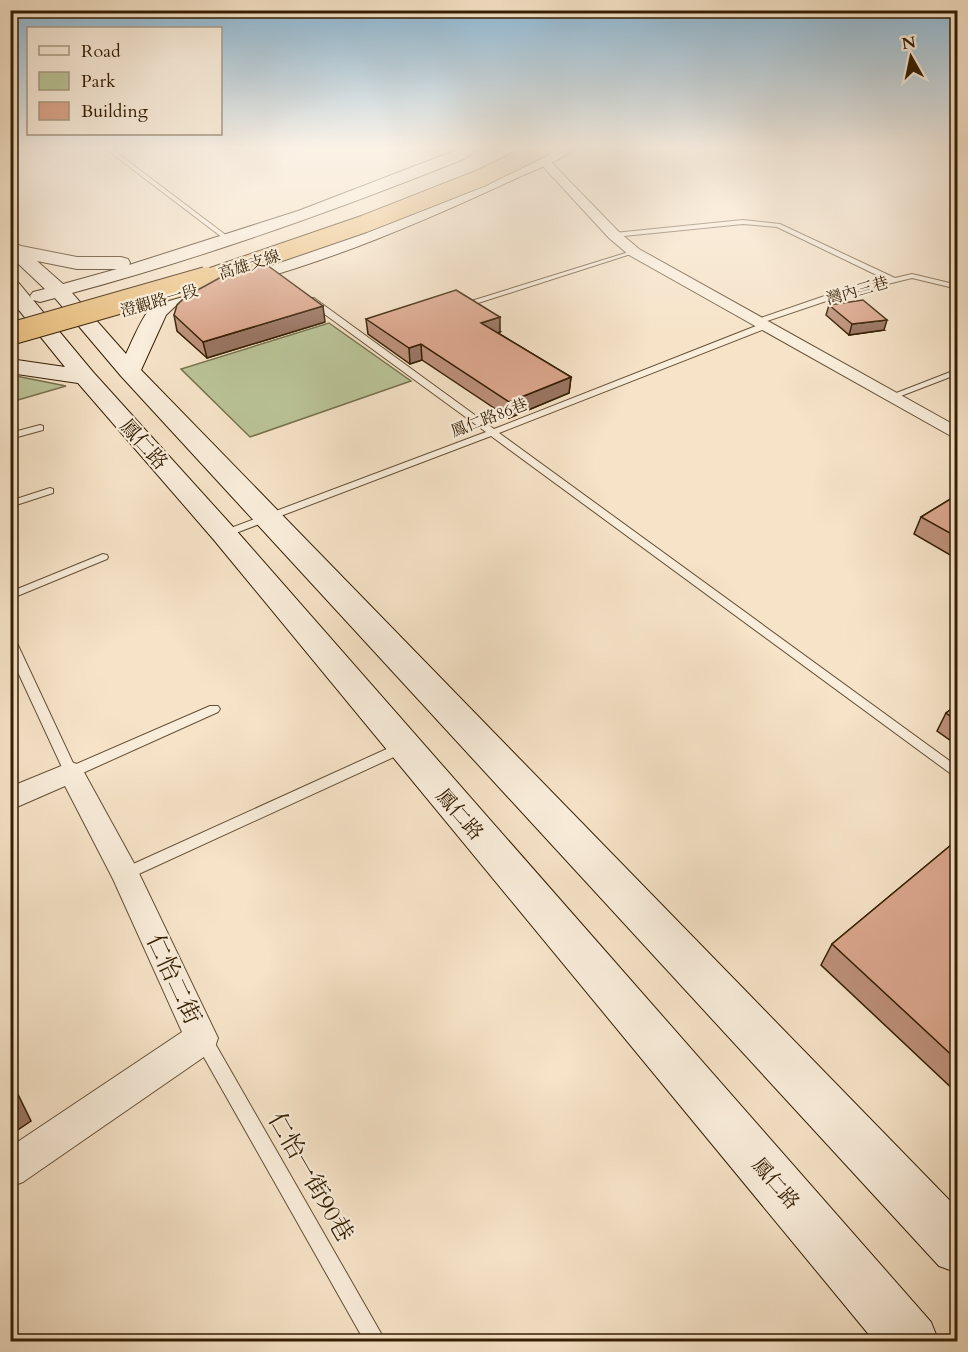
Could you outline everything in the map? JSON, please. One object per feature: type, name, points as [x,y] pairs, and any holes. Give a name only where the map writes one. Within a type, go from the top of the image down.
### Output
[{"type":"highway","name":"高雄支線","points":[[15,307],[183,268],[330,222],[361,209]]},
{"type":"highway","name":"高雄支線","points":[[10,333],[201,280],[345,233],[404,209]]},
{"type":"main road","name":"澄觀路一段","points":[[58,314],[168,260],[317,209]]},
{"type":"main road","points":[[10,325],[58,314],[353,220],[357,209]]},
{"type":"main road","name":"澄觀路一段","points":[[15,307],[58,314],[177,295],[277,274],[360,240],[425,209]]},
{"type":"main road","points":[[13,249],[77,262],[168,260]]},
{"type":"main road","name":"鳳仁路","points":[[13,249],[58,314],[85,377],[224,534],[911,1341]]},
{"type":"main road","name":"鳳仁路","points":[[10,285],[15,307],[58,314],[129,371],[957,1247]]},
{"type":"main road","points":[[129,371],[157,312],[177,295]]},
{"type":"main road","points":[[10,342],[58,314]]},
{"type":"main road","points":[[10,366],[85,377]]},
{"type":"street","points":[[592,209],[614,235],[634,252],[957,435]]},
{"type":"street","points":[[10,799],[71,772]]},
{"type":"street","name":"仁怡二街","points":[[10,1169],[202,1038],[126,874],[71,772]]},
{"type":"lane","points":[[188,209],[229,240]]},
{"type":"lane","points":[[614,235],[744,222],[778,225],[893,280]]},
{"type":"lane","points":[[472,302],[634,252]]},
{"type":"lane","name":"灣內三巷","points":[[761,324],[845,292],[912,276],[957,287]]},
{"type":"lane","points":[[300,292],[957,774]]},
{"type":"lane","name":"鳳仁路86巷","points":[[224,534],[492,433],[761,324]]},
{"type":"lane","points":[[891,397],[957,371]]},
{"type":"lane","points":[[10,436],[40,428]]},
{"type":"lane","points":[[10,504],[50,491]]},
{"type":"lane","points":[[10,596],[103,557]]},
{"type":"lane","points":[[10,641],[71,772],[214,709]]},
{"type":"lane","points":[[126,874],[403,747]]},
{"type":"lane","name":"仁怡一街90巷","points":[[202,1038],[376,1341]]},
{"type":"green space","points":[[329,323],[411,381],[250,437],[181,369]]},
{"type":"green space","points":[[11,375],[66,386],[11,402]]},
{"type":"building","points":[[267,265],[323,306],[203,342],[174,315],[177,305],[186,296],[223,276]]},
{"type":"building","points":[[456,290],[500,317],[481,323],[571,377],[509,402],[421,344],[409,348],[366,319]]},
{"type":"building","points":[[863,300],[887,320],[852,324],[829,305]]},
{"type":"building","points":[[957,495],[957,537],[921,517]]},
{"type":"building","points":[[957,705],[957,721],[946,713]]},
{"type":"building","points":[[957,840],[957,1060],[832,944]]},
{"type":"building","points":[[10,1092],[18,1108],[10,1113]]}]
